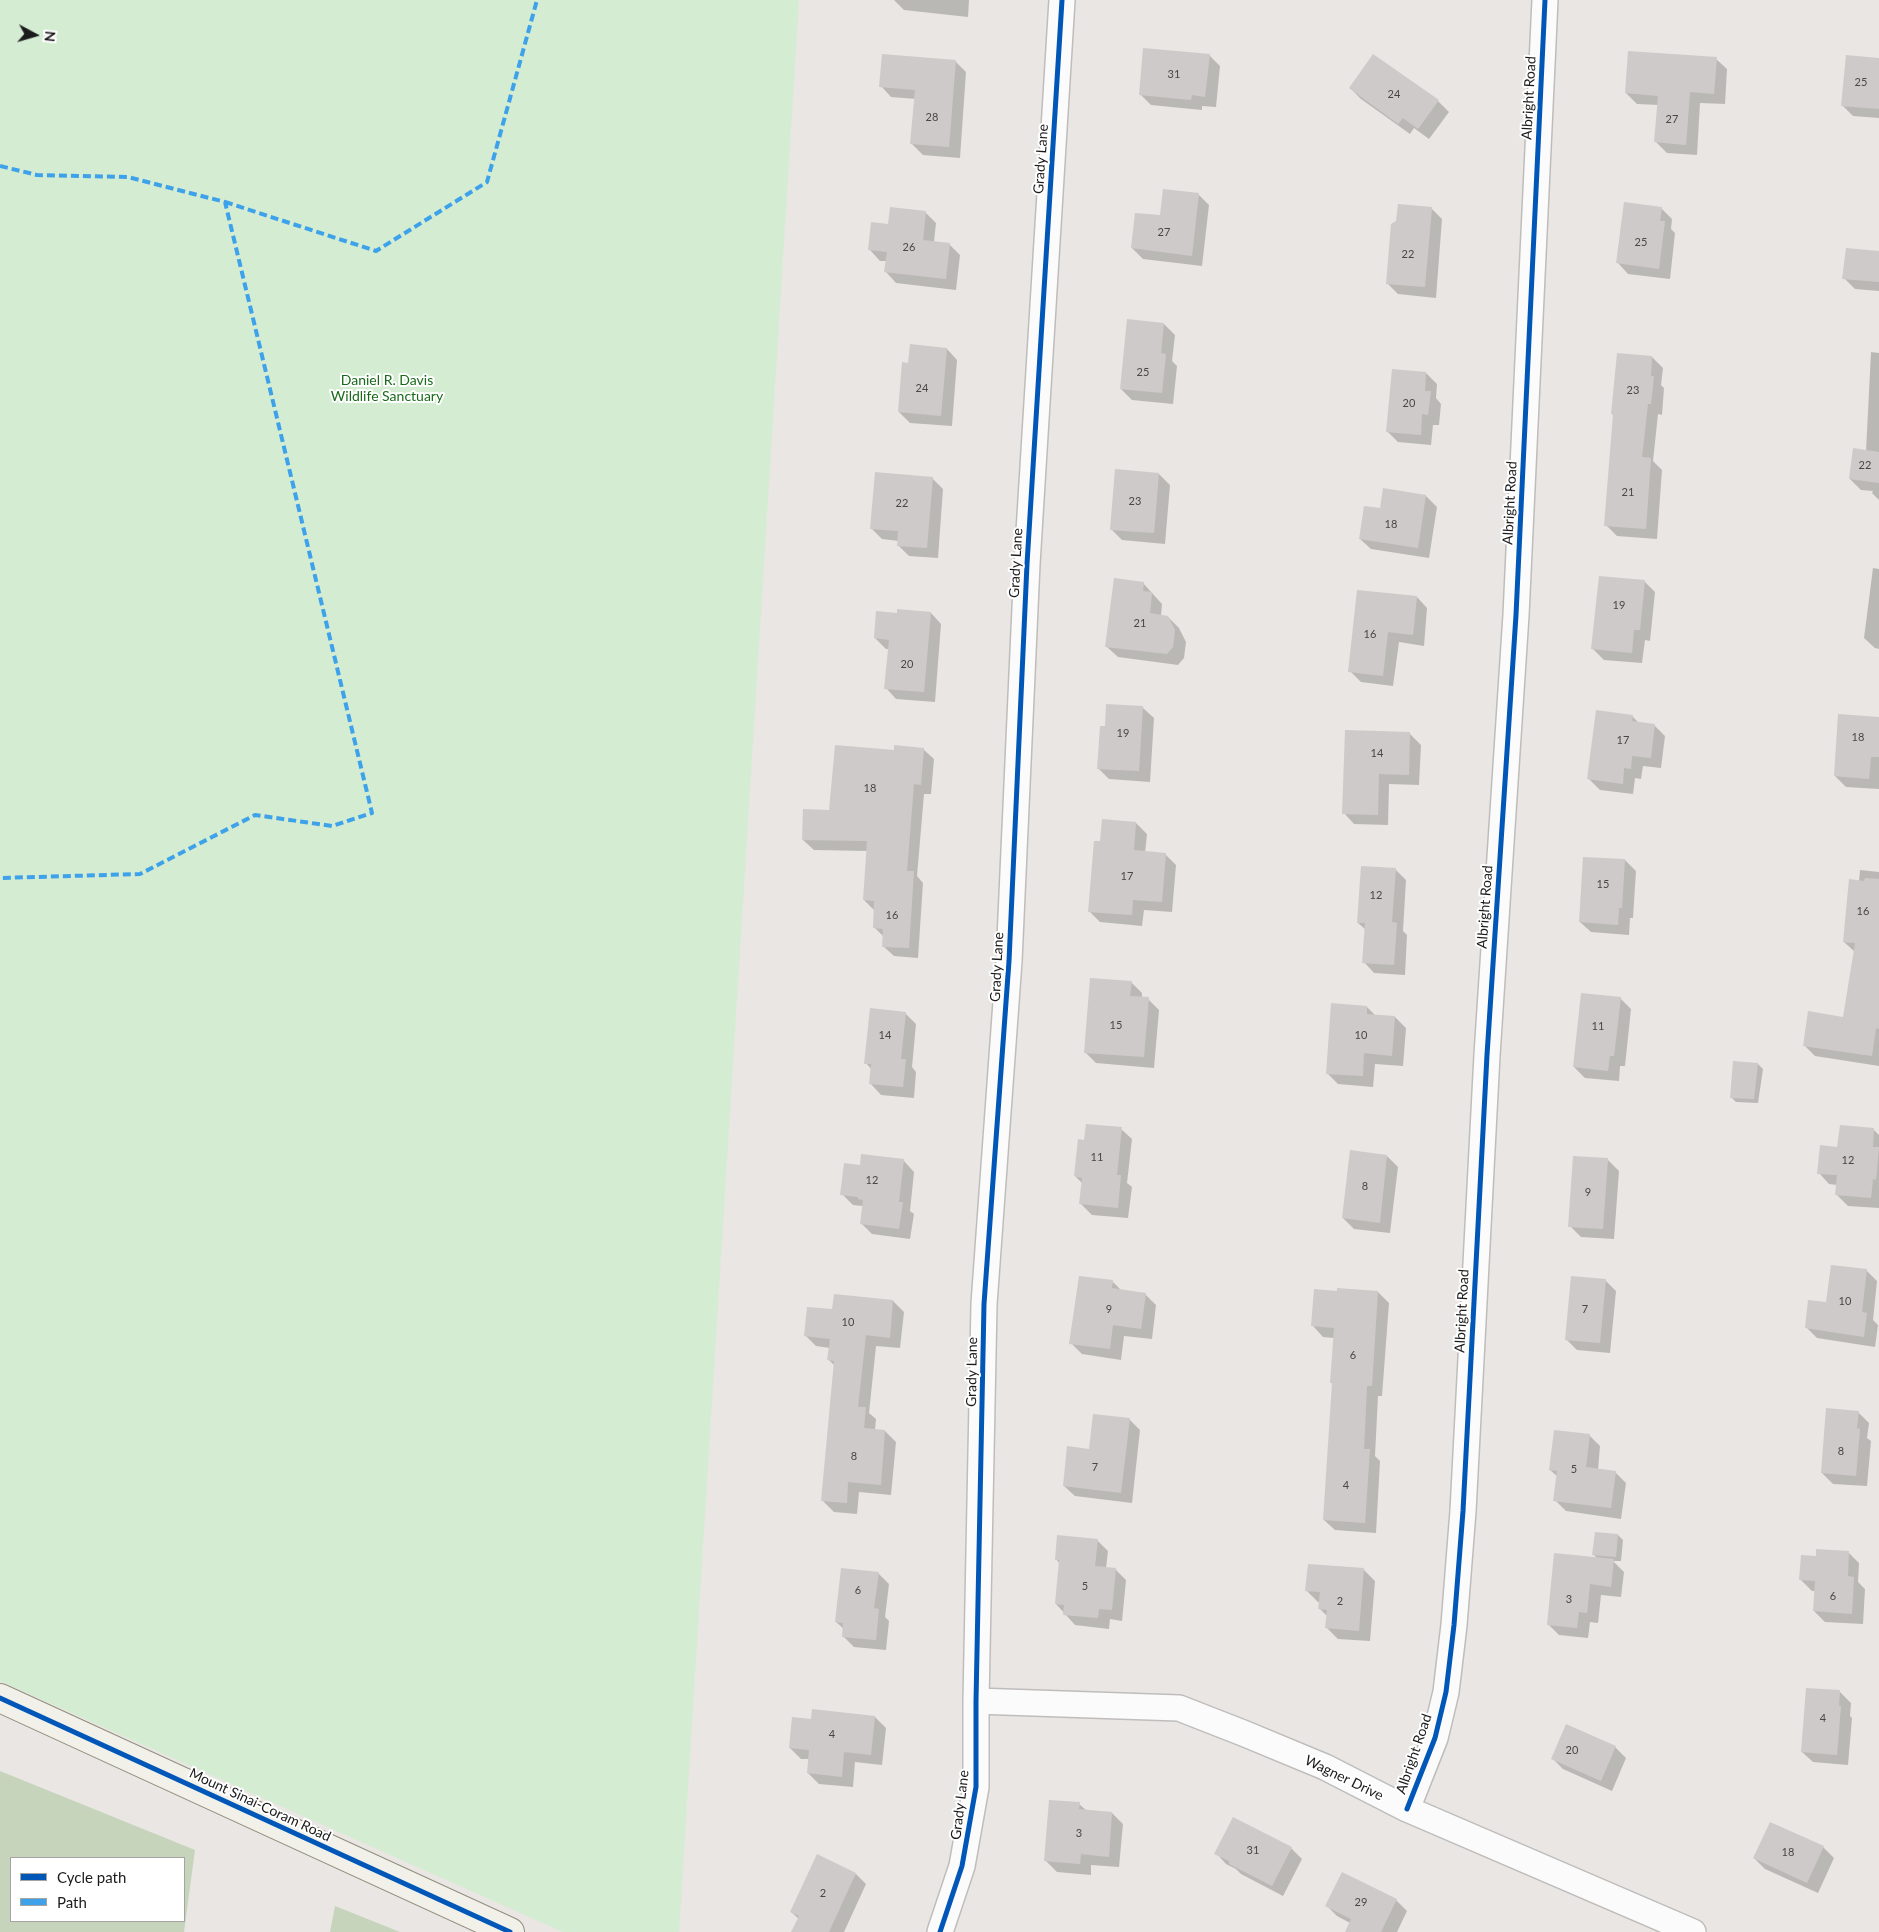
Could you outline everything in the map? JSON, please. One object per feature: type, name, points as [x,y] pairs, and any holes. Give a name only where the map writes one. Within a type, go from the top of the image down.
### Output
[{"type":"main road","name":"Mount Sinai-Coram Road","points":[[0,1698],[510,1932]]},
{"type":"street","name":"Grady Lane","points":[[940,1932],[962,1866],[976,1787],[984,1304],[1009,961],[1027,564],[1062,0]]},
{"type":"street","name":"Albright Road","points":[[1407,1809],[1435,1738],[1446,1692],[1454,1625],[1462,1520],[1486,1065],[1516,616],[1545,0]]},
{"type":"street","name":"Wagner Drive","points":[[976,1701],[1179,1708],[1243,1732],[1325,1767],[1407,1809],[1693,1932]]},
{"type":"green space","name":"Daniel R. Davis Wildlife Sanctuary","points":[[0,0],[799,0],[679,1932],[563,1932],[0,1681]]},
{"type":"green space","points":[[0,1771],[195,1850],[184,1932],[0,1932]]},
{"type":"green space","points":[[335,1906],[400,1932],[330,1932]]},
{"type":"building","points":[[1143,48],[1210,54],[1205,97],[1192,95],[1191,100],[1139,95]]},
{"type":"building","points":[[1628,51],[1717,57],[1714,94],[1690,92],[1686,145],[1654,142],[1658,96],[1625,93]]},
{"type":"building","points":[[882,54],[956,60],[949,147],[910,144],[915,90],[879,87]]},
{"type":"building","points":[[1373,54],[1439,100],[1418,129],[1403,118],[1398,124],[1349,88]]},
{"type":"building","points":[[1846,55],[1879,58],[1879,109],[1841,106]]},
{"type":"building","points":[[1163,189],[1199,193],[1192,256],[1131,248],[1135,213],[1160,215]]},
{"type":"building","points":[[1624,202],[1662,207],[1660,221],[1665,221],[1659,269],[1616,263]]},
{"type":"building","points":[[1398,204],[1432,207],[1425,287],[1386,284],[1391,224],[1396,221]]},
{"type":"building","points":[[890,207],[926,211],[923,240],[950,243],[946,279],[884,272],[887,252],[868,250],[871,222],[888,224]]},
{"type":"building","points":[[1846,248],[1879,251],[1879,282],[1842,279]]},
{"type":"building","points":[[1127,319],[1164,323],[1161,353],[1166,354],[1162,393],[1120,389]]},
{"type":"building","points":[[910,344],[947,348],[941,416],[898,412],[902,362],[908,363]]},
{"type":"building","points":[[1617,353],[1652,356],[1651,376],[1654,376],[1651,404],[1648,404],[1642,457],[1651,458],[1646,529],[1604,526]]},
{"type":"building","points":[[1392,369],[1426,372],[1425,391],[1431,391],[1428,415],[1422,414],[1421,435],[1386,432]]},
{"type":"building","points":[[1853,448],[1879,452],[1879,483],[1849,479]]},
{"type":"building","points":[[1115,469],[1159,473],[1154,533],[1110,530]]},
{"type":"building","points":[[875,472],[933,477],[927,548],[897,546],[898,531],[870,529]]},
{"type":"building","points":[[1383,488],[1426,495],[1418,548],[1359,539],[1364,506],[1380,508]]},
{"type":"building","points":[[1599,576],[1645,580],[1640,630],[1634,630],[1632,653],[1591,649]]},
{"type":"building","points":[[1114,578],[1144,582],[1143,591],[1152,592],[1150,613],[1168,616],[1175,630],[1173,647],[1167,654],[1105,647]]},
{"type":"building","points":[[1357,590],[1417,596],[1413,635],[1388,632],[1383,676],[1348,672]]},
{"type":"building","points":[[897,609],[931,612],[924,692],[884,689],[889,640],[874,638],[876,611],[897,613]]},
{"type":"building","points":[[1106,704],[1143,706],[1139,771],[1097,769],[1100,726],[1105,726]]},
{"type":"building","points":[[1596,710],[1633,715],[1632,721],[1655,724],[1651,758],[1632,756],[1631,769],[1624,768],[1623,784],[1587,779]]},
{"type":"building","points":[[1838,714],[1879,717],[1879,757],[1871,757],[1869,779],[1834,776]]},
{"type":"building","points":[[1345,730],[1410,732],[1409,775],[1379,774],[1378,815],[1342,814]]},
{"type":"building","points":[[835,745],[894,750],[894,745],[924,748],[921,785],[914,784],[907,871],[914,871],[909,948],[882,947],[883,929],[873,928],[874,901],[863,900],[867,841],[802,840],[803,809],[829,810]]},
{"type":"building","points":[[1102,819],[1136,822],[1134,850],[1166,853],[1162,902],[1133,900],[1132,915],[1088,912],[1094,841],[1100,841]]},
{"type":"building","points":[[1583,857],[1625,859],[1622,908],[1619,908],[1618,925],[1579,922]]},
{"type":"building","points":[[1361,866],[1396,868],[1392,922],[1397,923],[1394,965],[1362,963],[1365,923],[1357,923]]},
{"type":"building","points":[[1865,878],[1879,879],[1879,1029],[1876,1028],[1872,1056],[1803,1046],[1808,1011],[1843,1017],[1855,943],[1843,942],[1849,879],[1864,881]]},
{"type":"building","points":[[1090,978],[1132,981],[1130,996],[1149,997],[1144,1057],[1084,1053]]},
{"type":"building","points":[[1581,993],[1621,997],[1614,1056],[1610,1056],[1608,1071],[1573,1067]]},
{"type":"building","points":[[1331,1003],[1367,1006],[1367,1014],[1395,1016],[1392,1056],[1364,1053],[1363,1076],[1326,1074]]},
{"type":"building","points":[[870,1008],[906,1012],[901,1059],[906,1059],[903,1087],[869,1084],[871,1064],[864,1064]]},
{"type":"building","points":[[1733,1061],[1758,1063],[1754,1099],[1730,1098]]},
{"type":"building","points":[[1086,1124],[1122,1127],[1117,1175],[1121,1175],[1118,1208],[1079,1204],[1082,1178],[1074,1176],[1078,1139],[1084,1140]]},
{"type":"building","points":[[1840,1125],[1874,1128],[1873,1147],[1879,1147],[1876,1180],[1873,1179],[1871,1198],[1835,1195],[1837,1175],[1817,1174],[1820,1145],[1837,1147]]},
{"type":"building","points":[[1350,1150],[1387,1155],[1380,1223],[1342,1218]]},
{"type":"building","points":[[861,1154],[904,1159],[899,1202],[903,1202],[899,1229],[860,1224],[863,1200],[858,1199],[858,1197],[840,1195],[844,1163],[860,1165]]},
{"type":"building","points":[[1573,1156],[1608,1158],[1603,1229],[1568,1227]]},
{"type":"building","points":[[1831,1265],[1867,1269],[1862,1312],[1867,1313],[1864,1337],[1805,1328],[1808,1300],[1826,1302]]},
{"type":"building","points":[[1079,1276],[1113,1280],[1112,1288],[1146,1293],[1141,1329],[1113,1325],[1110,1349],[1069,1344]]},
{"type":"building","points":[[1571,1276],[1606,1279],[1600,1343],[1565,1340]]},
{"type":"building","points":[[1337,1288],[1378,1291],[1372,1386],[1367,1386],[1364,1449],[1370,1449],[1365,1523],[1323,1520],[1334,1328],[1311,1326],[1314,1289],[1337,1291]]},
{"type":"building","points":[[834,1294],[893,1300],[890,1338],[866,1335],[858,1407],[866,1407],[864,1428],[885,1430],[881,1485],[848,1482],[847,1503],[821,1501],[834,1361],[827,1360],[830,1339],[804,1336],[807,1307],[832,1309]]},
{"type":"building","points":[[1826,1408],[1859,1411],[1857,1428],[1860,1429],[1856,1476],[1821,1473]]},
{"type":"building","points":[[1093,1414],[1130,1418],[1121,1493],[1063,1486],[1067,1446],[1089,1449]]},
{"type":"building","points":[[1554,1430],[1590,1434],[1586,1467],[1616,1471],[1611,1508],[1553,1501],[1557,1471],[1549,1470]]},
{"type":"building","points":[[1595,1532],[1618,1534],[1616,1557],[1592,1555]]},
{"type":"building","points":[[1057,1535],[1098,1539],[1095,1566],[1116,1568],[1112,1610],[1099,1609],[1098,1618],[1063,1615],[1064,1605],[1055,1604],[1059,1560],[1055,1560]]},
{"type":"building","points":[[1816,1549],[1849,1551],[1848,1576],[1854,1577],[1852,1614],[1813,1611],[1815,1581],[1799,1580],[1801,1555],[1816,1556]]},
{"type":"building","points":[[1554,1553],[1614,1559],[1611,1587],[1590,1584],[1587,1613],[1579,1612],[1577,1628],[1547,1625]]},
{"type":"building","points":[[1308,1564],[1364,1568],[1359,1631],[1325,1628],[1327,1610],[1318,1609],[1320,1592],[1305,1591]]},
{"type":"building","points":[[841,1568],[879,1572],[874,1608],[879,1609],[876,1640],[842,1637],[843,1623],[835,1622]]},
{"type":"building","points":[[1806,1688],[1840,1690],[1839,1706],[1841,1706],[1837,1755],[1801,1752]]},
{"type":"building","points":[[812,1709],[875,1716],[871,1755],[844,1752],[842,1777],[807,1773],[809,1750],[789,1748],[792,1717],[811,1719]]},
{"type":"building","points":[[1566,1724],[1616,1746],[1601,1781],[1551,1759]]},
{"type":"building","points":[[1049,1800],[1080,1802],[1079,1809],[1112,1812],[1109,1857],[1081,1854],[1080,1864],[1044,1861]]},
{"type":"building","points":[[1233,1817],[1292,1847],[1272,1886],[1229,1864],[1229,1861],[1214,1854]]},
{"type":"building","points":[[1770,1822],[1824,1846],[1807,1883],[1753,1858]]},
{"type":"building","points":[[817,1854],[856,1873],[829,1932],[791,1932],[799,1916],[790,1912]]},
{"type":"building","points":[[1342,1872],[1397,1899],[1381,1932],[1345,1932],[1351,1919],[1325,1906]]},
{"type":"marked path","points":[[225,202],[376,251],[487,182],[537,0]]},
{"type":"marked path","points":[[0,166],[37,175],[128,177],[225,202],[372,813],[332,826],[255,815],[140,874],[0,878]]},
{"type":"cycle path","points":[[940,1932],[962,1866],[976,1787],[984,1304],[1009,961],[1027,564],[1062,0]]},
{"type":"cycle path","points":[[1407,1809],[1435,1738],[1446,1692],[1454,1625],[1463,1511],[1487,1055],[1516,615],[1545,0]]},
{"type":"cycle path","points":[[0,1698],[510,1932]]}]
